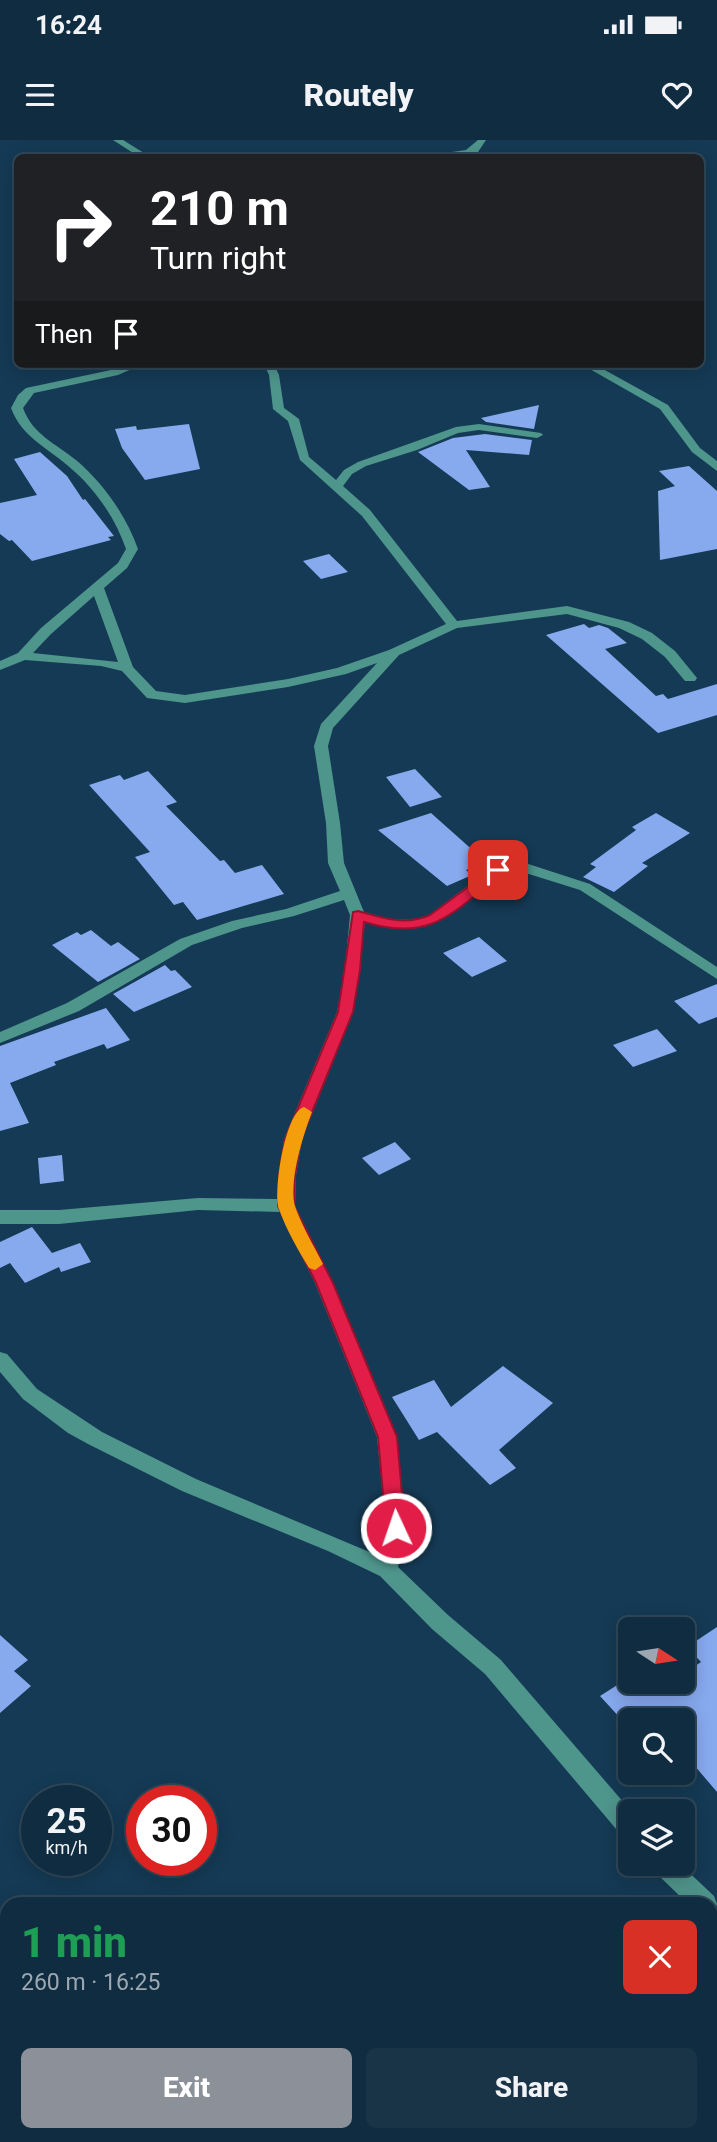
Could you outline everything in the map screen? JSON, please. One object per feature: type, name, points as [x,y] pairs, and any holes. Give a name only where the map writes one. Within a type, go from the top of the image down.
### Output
[{"type":"street","points":[[117,140],[141,154]]},
{"type":"street","points":[[457,154],[475,150],[482,140]]},
{"type":"street","points":[[0,666],[23,656],[46,631],[129,557],[132,549],[128,533],[77,467],[37,439],[23,424],[17,408],[22,397],[30,390],[127,368]]},
{"type":"street","points":[[271,368],[278,404],[282,412],[293,419],[304,458],[366,513],[454,625]]},
{"type":"street","points":[[593,368],[664,407],[686,439],[717,467]]},
{"type":"street","points":[[337,486],[348,472],[362,464],[413,448],[456,430],[479,427],[537,435]]},
{"type":"street","points":[[97,586],[127,668],[152,695],[166,699],[185,699],[313,678],[394,652],[454,625],[567,610],[624,625],[647,636],[670,654],[690,678]]},
{"type":"street","points":[[387,1570],[396,1528],[387,1437],[324,1283],[286,1206],[287,1175],[293,1139],[345,1012],[353,970],[358,915],[335,863],[333,823],[321,746],[326,727],[394,652]]},
{"type":"street","points":[[23,656],[101,662],[127,668]]},
{"type":"street","points":[[358,915],[389,925],[420,925],[435,918],[498,870],[516,865],[585,887],[717,974]]},
{"type":"street","points":[[0,1038],[64,1011],[187,942],[238,924],[289,913],[350,893]]},
{"type":"street","points":[[0,1217],[59,1217],[198,1204],[286,1206]]},
{"type":"street","points":[[0,1359],[30,1394],[75,1427],[110,1447],[189,1485],[387,1570],[440,1622],[493,1667],[618,1814]]},
{"type":"street","points":[[676,1876],[698,1897]]},
{"type":"building","points":[[539,405],[534,429],[486,422],[481,418]]},
{"type":"building","points":[[189,424],[200,469],[145,480],[122,448],[115,429],[136,426],[137,430]]},
{"type":"building","points":[[485,434],[532,440],[529,455],[466,450],[490,487],[469,490],[418,452],[453,438]]},
{"type":"building","points":[[40,452],[67,476],[83,500],[85,499],[114,536],[108,537],[111,540],[32,561],[12,540],[9,541],[0,534],[0,503],[37,495],[14,459]]},
{"type":"building","points":[[689,466],[717,491],[717,549],[660,560],[658,491],[675,486],[659,471]]},
{"type":"building","points":[[329,554],[348,572],[321,579],[303,561]]},
{"type":"building","points":[[584,624],[589,628],[599,625],[608,628],[627,643],[605,649],[656,696],[663,694],[668,699],[717,684],[717,715],[658,733],[546,635]]},
{"type":"building","points":[[415,769],[442,797],[410,807],[386,777]]},
{"type":"building","points":[[148,771],[177,802],[166,806],[220,861],[224,860],[235,873],[262,865],[284,894],[197,920],[183,902],[174,905],[135,857],[150,852],[89,785],[120,775],[124,780]]},
{"type":"building","points":[[431,813],[486,862],[466,870],[472,875],[447,886],[378,830]]},
{"type":"building","points":[[656,813],[690,833],[642,863],[648,866],[614,892],[583,877],[596,867],[590,864],[636,830],[632,827]]},
{"type":"building","points":[[91,930],[111,946],[118,942],[140,959],[98,982],[52,945],[77,932],[81,935]]},
{"type":"building","points":[[479,937],[507,961],[472,977],[443,953]]},
{"type":"building","points":[[165,965],[171,971],[175,970],[192,987],[134,1012],[113,994]]},
{"type":"building","points":[[717,984],[717,1017],[699,1024],[674,1001]]},
{"type":"building","points":[[106,1008],[130,1040],[107,1049],[104,1044],[54,1062],[56,1065],[10,1083],[29,1123],[0,1131],[0,1046]]},
{"type":"building","points":[[657,1029],[677,1051],[633,1067],[613,1045]]},
{"type":"building","points":[[395,1142],[411,1159],[379,1175],[362,1158]]},
{"type":"building","points":[[62,1155],[64,1181],[40,1184],[38,1158]]},
{"type":"building","points":[[32,1227],[52,1253],[80,1243],[91,1262],[61,1272],[59,1267],[25,1283],[10,1263],[0,1268],[0,1242]]},
{"type":"building","points":[[503,1366],[553,1403],[499,1450],[516,1468],[490,1485],[437,1432],[419,1440],[392,1397],[434,1380],[451,1407]]},
{"type":"building","points":[[717,1627],[717,1792],[695,1766],[695,1708],[618,1708],[618,1716],[600,1696],[618,1685],[618,1694],[695,1694],[695,1666],[701,1662],[695,1656],[695,1642]]},
{"type":"building","points":[[0,1635],[28,1660],[14,1671],[31,1686],[0,1713]]},
{"type":"slow traffic","points":[[304,1112],[293,1139],[287,1175],[286,1206],[315,1264]]},
{"type":"route","points":[[396,1528],[387,1437],[324,1283],[286,1206],[287,1175],[293,1139],[345,1012],[353,970],[358,915],[389,925],[420,925],[435,918],[498,870]]}]
